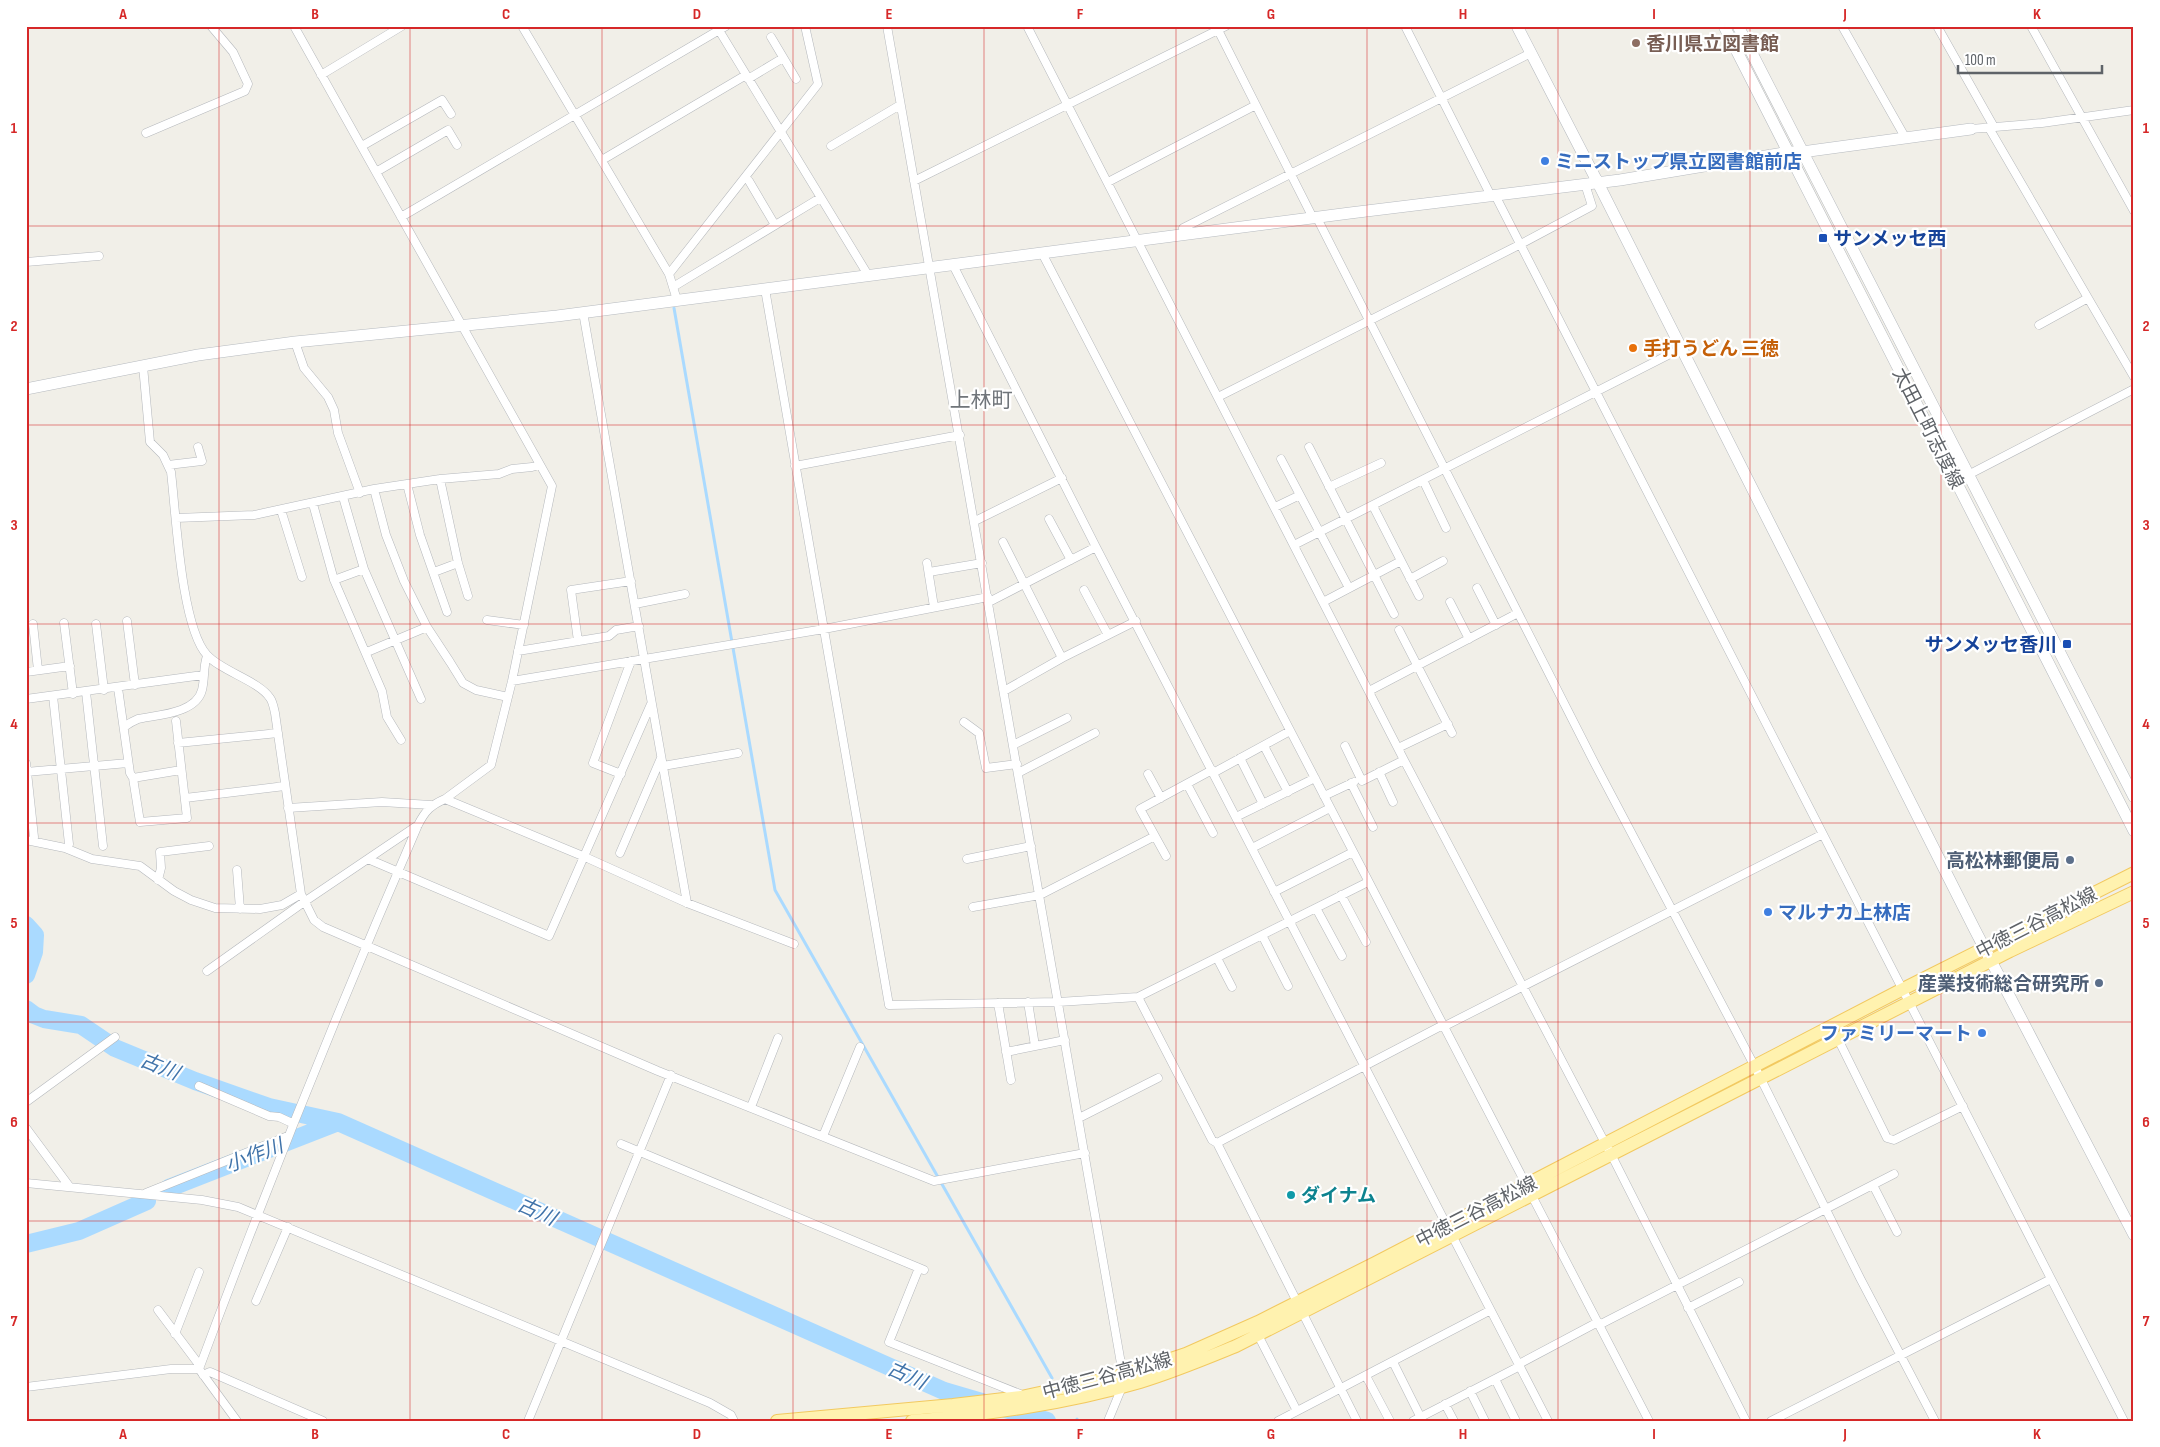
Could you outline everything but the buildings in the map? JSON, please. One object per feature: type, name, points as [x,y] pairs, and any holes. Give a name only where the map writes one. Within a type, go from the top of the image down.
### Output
[{"type":"main road","name":"中徳三谷高松線","points":[[776,1421],[953,1405],[1122,1381],[1301,1307],[1608,1149],[1755,1067],[1903,989],[2134,873]]},
{"type":"main road","name":"中徳三谷高松線","points":[[1608,1149],[1760,1079],[1991,961],[2134,892]]},
{"type":"main road","name":"中徳三谷高松線","points":[[912,1421],[1040,1406],[1122,1381],[1190,1364],[1258,1335],[1301,1307]]},
{"type":"street","points":[[146,133],[245,90],[248,84],[234,52],[211,26]]},
{"type":"street","points":[[201,1370],[256,1214],[284,1149],[293,1121],[423,814],[431,805],[445,799],[491,765],[512,681],[552,486],[294,26]]},
{"type":"street","points":[[321,75],[402,26]]},
{"type":"street","points":[[522,26],[670,274],[678,300]]},
{"type":"street","points":[[670,274],[818,84],[805,26]]},
{"type":"street","points":[[887,26],[1085,1153],[1122,1381],[1108,1421]]},
{"type":"street","points":[[1027,26],[1404,760],[1608,1149],[1746,1421]]},
{"type":"street","points":[[914,181],[1067,106],[1139,68],[1146,68],[1217,28],[1226,26]]},
{"type":"street","points":[[1405,26],[2124,1421]]},
{"type":"street","points":[[1517,26],[1682,348],[1984,948],[2134,1235]]},
{"type":"street","name":"太田上町志度線","points":[[1724,26],[2134,831]]},
{"type":"street","name":"太田上町志度線","points":[[1738,26],[2134,797]]},
{"type":"street","points":[[1842,26],[1905,138]]},
{"type":"street","points":[[1937,26],[1992,128],[2134,378]]},
{"type":"street","points":[[2031,26],[2134,211]]},
{"type":"street","points":[[401,218],[721,28],[747,77],[868,275]]},
{"type":"street","points":[[1217,28],[1290,174],[1369,320],[1671,911],[1755,1067],[1825,1208],[1936,1421]]},
{"type":"street","points":[[771,37],[796,80]]},
{"type":"street","points":[[1184,235],[1183,228],[1531,53]]},
{"type":"street","points":[[602,160],[783,58]]},
{"type":"street","points":[[362,146],[442,100],[451,114]]},
{"type":"street","points":[[831,146],[900,105]]},
{"type":"street","points":[[1108,182],[1256,105]]},
{"type":"street","points":[[26,389],[198,356],[295,342],[583,312],[1598,183],[1789,152],[1802,152],[2134,110]]},
{"type":"street","points":[[376,172],[448,130],[457,145]]},
{"type":"street","points":[[749,181],[775,225]]},
{"type":"street","points":[[1218,397],[1519,245],[1592,206],[1585,184]]},
{"type":"street","points":[[673,287],[820,198]]},
{"type":"street","points":[[1042,253],[1649,1421]]},
{"type":"street","points":[[26,262],[99,256]]},
{"type":"street","points":[[953,265],[1096,547],[1136,621],[1548,1421]]},
{"type":"street","points":[[765,289],[889,1005],[1058,1002],[1138,997],[1368,882]]},
{"type":"street","points":[[2039,325],[2088,298]]},
{"type":"street","points":[[583,312],[687,903]]},
{"type":"street","points":[[295,342],[304,368],[328,397],[334,410],[338,433],[360,493]]},
{"type":"street","points":[[1294,545],[1682,348]]},
{"type":"street","points":[[143,366],[150,442],[162,455],[171,472],[185,600],[200,645],[207,656],[270,698],[275,713],[302,898],[314,920],[323,927],[366,946],[658,1070],[934,1181],[1085,1153]]},
{"type":"street","points":[[1968,475],[2134,389]]},
{"type":"street","points":[[795,466],[960,435]]},
{"type":"street","points":[[168,465],[202,461],[198,447]]},
{"type":"street","points":[[1309,447],[1394,614]]},
{"type":"street","points":[[1281,459],[1349,588]]},
{"type":"street","points":[[176,518],[254,515],[407,484],[499,474],[512,469],[532,468],[537,461]]},
{"type":"street","points":[[1330,487],[1381,462]]},
{"type":"street","points":[[974,521],[1062,478]]},
{"type":"street","points":[[440,479],[458,564],[468,596]]},
{"type":"street","points":[[1423,480],[1446,528]]},
{"type":"street","points":[[407,484],[420,535],[446,612]]},
{"type":"street","points":[[374,490],[386,535],[404,581],[427,627],[463,683],[476,690],[508,697]]},
{"type":"street","points":[[1275,507],[1300,494]]},
{"type":"street","points":[[343,497],[364,569],[421,698]]},
{"type":"street","points":[[313,504],[334,580],[367,652],[382,691],[387,717],[401,740]]},
{"type":"street","points":[[1373,506],[1419,596]]},
{"type":"street","points":[[281,510],[302,577]]},
{"type":"street","points":[[1049,519],[1071,560]]},
{"type":"street","points":[[1003,542],[1062,658]]},
{"type":"street","points":[[512,681],[824,629],[934,607],[988,600],[1025,584],[1096,547]]},
{"type":"street","points":[[1323,602],[1401,561]]},
{"type":"street","points":[[1410,578],[1443,561]]},
{"type":"street","points":[[927,563],[934,607]]},
{"type":"street","points":[[929,572],[982,563]]},
{"type":"street","points":[[434,572],[458,564]]},
{"type":"street","points":[[334,580],[364,569]]},
{"type":"street","points":[[578,641],[571,590],[631,581]]},
{"type":"street","points":[[1477,588],[1496,625]]},
{"type":"street","points":[[1084,590],[1108,635]]},
{"type":"street","points":[[635,604],[685,594]]},
{"type":"street","points":[[1450,602],[1469,639]]},
{"type":"street","points":[[1369,691],[1518,613]]},
{"type":"street","points":[[487,620],[524,624]]},
{"type":"street","points":[[127,621],[136,685]]},
{"type":"street","points":[[1004,691],[1062,658],[1136,621]]},
{"type":"street","points":[[64,623],[73,694]]},
{"type":"street","points":[[33,624],[38,670]]},
{"type":"street","points":[[96,624],[104,690]]},
{"type":"street","points":[[518,651],[609,636],[616,630],[639,626]]},
{"type":"street","points":[[367,652],[427,627]]},
{"type":"street","points":[[1399,630],[1452,733]]},
{"type":"street","points":[[124,727],[136,720],[154,718],[188,707],[198,698],[202,690],[207,656]]},
{"type":"street","points":[[621,774],[593,762],[631,661]]},
{"type":"street","points":[[26,672],[70,666]]},
{"type":"street","points":[[26,699],[104,690],[203,675]]},
{"type":"street","points":[[118,688],[128,763],[133,778],[140,822],[187,818],[176,720]]},
{"type":"street","points":[[86,692],[103,846]]},
{"type":"street","points":[[53,696],[69,844]]},
{"type":"street","points":[[368,859],[397,873],[549,936],[652,702]]},
{"type":"street","points":[[1013,745],[1067,718]]},
{"type":"street","points":[[964,722],[979,733],[986,768],[1017,764]]},
{"type":"street","points":[[1398,748],[1448,724]]},
{"type":"street","points":[[1166,856],[1140,809],[1290,732]]},
{"type":"street","points":[[178,743],[278,733]]},
{"type":"street","points":[[1018,773],[1095,733]]},
{"type":"street","points":[[1264,746],[1288,792]]},
{"type":"street","points":[[1345,746],[1362,781],[1404,760]]},
{"type":"street","points":[[662,762],[738,752]]},
{"type":"street","points":[[1240,758],[1263,804]]},
{"type":"street","points":[[620,853],[662,762]]},
{"type":"street","points":[[26,763],[30,838],[65,848],[92,859],[140,866],[158,880],[191,900],[215,908],[260,909],[302,898]]},
{"type":"street","points":[[27,772],[128,763]]},
{"type":"street","points":[[133,778],[181,770]]},
{"type":"street","points":[[1379,772],[1393,802]]},
{"type":"street","points":[[1148,774],[1161,798]]},
{"type":"street","points":[[1236,817],[1315,778]]},
{"type":"street","points":[[1324,796],[1361,778]]},
{"type":"street","points":[[1351,783],[1373,827]]},
{"type":"street","points":[[1187,784],[1213,833]]},
{"type":"street","points":[[185,798],[285,786]]},
{"type":"street","points":[[445,799],[585,857],[687,903],[794,944]]},
{"type":"street","points":[[288,808],[382,802],[431,805]]},
{"type":"street","points":[[1252,848],[1330,808]]},
{"type":"street","points":[[207,970],[302,898],[368,859],[418,825]]},
{"type":"street","points":[[1217,1143],[1364,1066],[1822,835]]},
{"type":"street","points":[[973,907],[1040,895],[1155,836]]},
{"type":"street","points":[[158,880],[161,868],[160,852],[209,846]]},
{"type":"street","points":[[967,859],[1031,846]]},
{"type":"street","points":[[1274,892],[1353,852]]},
{"type":"street","points":[[984,856],[986,865]]},
{"type":"street","points":[[237,870],[240,909]]},
{"type":"street","points":[[1341,895],[1366,942]]},
{"type":"street","points":[[1316,908],[1342,956]]},
{"type":"street","points":[[1262,935],[1288,986]]},
{"type":"street","points":[[1217,958],[1232,987]]},
{"type":"street","points":[[1138,997],[1212,1140],[1217,1143],[1357,1421]]},
{"type":"street","points":[[1028,1002],[1035,1046]]},
{"type":"street","points":[[998,1003],[1011,1080]]},
{"type":"street","points":[[26,1102],[115,1037]]},
{"type":"street","points":[[751,1107],[778,1038]]},
{"type":"street","points":[[1838,1039],[1887,1138],[1894,1140],[1963,1106]]},
{"type":"street","points":[[1006,1052],[1065,1040]]},
{"type":"street","points":[[823,1136],[860,1047]]},
{"type":"street","points":[[528,1421],[670,1074]]},
{"type":"street","points":[[1078,1118],[1158,1078]]},
{"type":"street","points":[[199,1086],[269,1116],[293,1121]]},
{"type":"street","points":[[26,1128],[69,1186]]},
{"type":"street","points":[[143,1194],[287,1138]]},
{"type":"street","points":[[621,1144],[922,1269],[889,1342],[1023,1396]]},
{"type":"street","points":[[1413,1421],[1422,1419],[1519,1365],[1894,1174]]},
{"type":"street","points":[[26,1183],[202,1200],[238,1207],[710,1403],[731,1415],[734,1421]]},
{"type":"street","points":[[1873,1185],[1897,1232]]},
{"type":"street","points":[[256,1301],[288,1227]]},
{"type":"street","points":[[175,1334],[199,1272]]},
{"type":"street","points":[[1772,1421],[2051,1279]]},
{"type":"street","points":[[1688,1308],[1738,1282]]},
{"type":"street","points":[[158,1310],[237,1421]]},
{"type":"street","points":[[1278,1421],[1490,1311]]},
{"type":"street","points":[[1258,1335],[1297,1411]]},
{"type":"street","points":[[1393,1362],[1422,1419]]},
{"type":"street","points":[[26,1387],[172,1369],[201,1370],[210,1372],[324,1421]]},
{"type":"street","points":[[1366,1376],[1390,1421]]},
{"type":"street","points":[[1494,1379],[1516,1421]]},
{"type":"street","points":[[1470,1391],[1485,1421]]},
{"type":"street","points":[[1446,1404],[1454,1421]]},
{"type":"waterway","points":[[674,308],[775,890],[1052,1378]]},
{"type":"waterway","name":"古川","points":[[26,925],[35,935],[34,952],[26,975]]},
{"type":"waterway","name":"古川","points":[[26,1009],[44,1019],[81,1025],[115,1048],[195,1081],[269,1107],[338,1122],[944,1391],[1047,1421]]},
{"type":"waterway","name":"小作川","points":[[169,1188],[338,1122]]},
{"type":"waterway","name":"小作川","points":[[26,1244],[79,1231],[147,1201]]},
{"type":"place","name":"香川県立図書館","points":[[1636,43]]},
{"type":"place","name":"ミニストップ県立図書館前店","points":[[1545,161]]},
{"type":"place","name":"サンメッセ西","points":[[1823,238]]},
{"type":"place","name":"手打うどん 三徳","points":[[1633,348]]},
{"type":"place","name":"サンメッセ香川","points":[[2067,644]]},
{"type":"place","name":"高松林郵便局","points":[[2070,860]]},
{"type":"place","name":"マルナカ上林店","points":[[1768,912]]},
{"type":"place","name":"産業技術総合研究所","points":[[2099,983]]},
{"type":"place","name":"ファミリーマート","points":[[1982,1033]]},
{"type":"place","name":"ダイナム","points":[[1291,1195]]},
{"type":"district","name":"上林町","points":[[981,400]]}]
